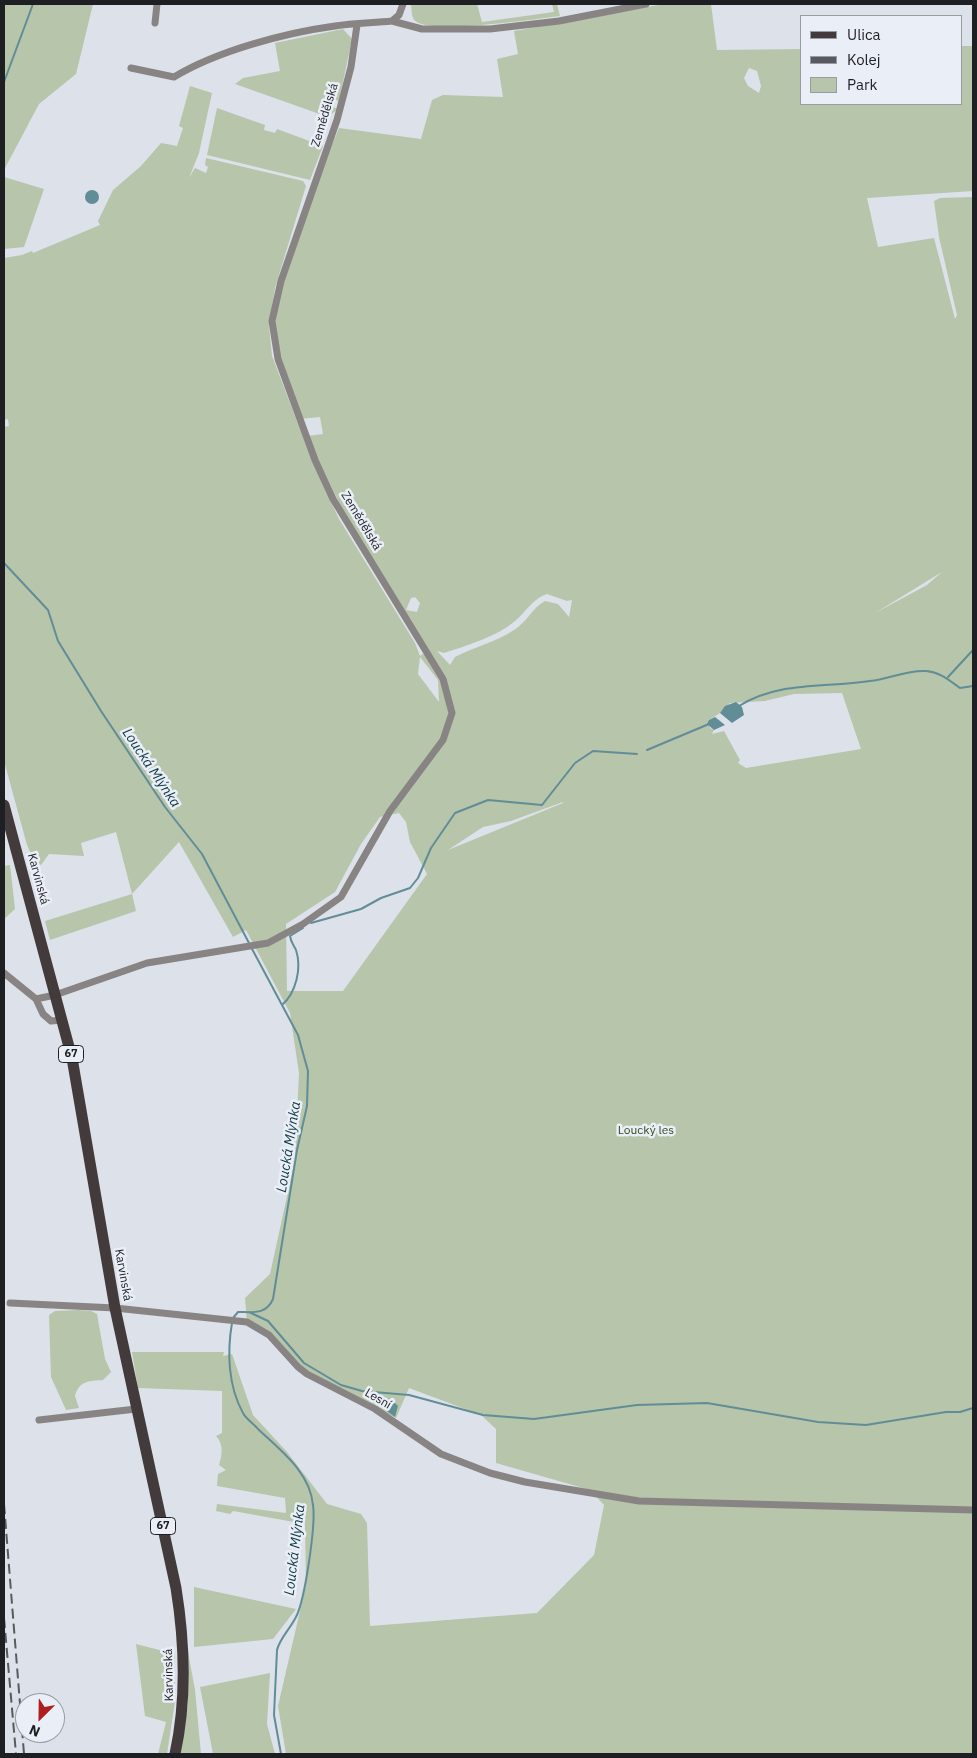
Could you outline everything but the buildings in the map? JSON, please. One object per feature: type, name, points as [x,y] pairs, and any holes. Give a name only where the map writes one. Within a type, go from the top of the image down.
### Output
[{"type":"main road","name":"Karvinská","points":[[4,805],[63,1020],[83,1116],[115,1308],[181,1619],[184,1704],[175,1754]]},
{"type":"street","points":[[155,23],[157,4]]},
{"type":"street","points":[[392,21],[399,15],[403,4]]},
{"type":"street","points":[[130,68],[174,77],[199,62],[292,34],[336,26],[392,21],[422,29],[490,29],[560,21],[646,4]]},
{"type":"street","name":"Zemědělská","points":[[36,999],[55,995],[147,963],[268,943],[341,897],[390,811],[443,740],[452,713],[443,679],[333,499],[315,460],[278,359],[272,321],[281,281],[337,120],[351,67],[357,25]]},
{"type":"street","points":[[4,973],[36,999],[42,1014],[51,1021],[63,1020]]},
{"type":"street","name":"Lesní","points":[[10,1303],[115,1308],[247,1322],[269,1335],[298,1367],[307,1374],[374,1409],[441,1454],[490,1473],[525,1482],[639,1501],[973,1510]]},
{"type":"street","points":[[39,1420],[136,1409]]},
{"type":"green space","points":[[4,4],[93,4],[76,74],[39,104],[4,170]]},
{"type":"green space","points":[[477,4],[482,22],[554,12],[552,4],[557,4],[560,16],[486,25],[444,27],[415,21],[411,5]]},
{"type":"green space","name":"Loucký les","points":[[664,4],[711,4],[717,50],[800,49],[800,105],[962,105],[962,46],[973,46],[973,191],[867,198],[878,247],[934,238],[955,319],[957,315],[939,237],[934,201],[940,198],[973,197],[973,1754],[286,1754],[278,1706],[306,1585],[305,1524],[233,1511],[230,1514],[216,1511],[217,1504],[286,1513],[285,1498],[217,1486],[218,1474],[226,1470],[219,1465],[221,1446],[216,1436],[222,1433],[222,1391],[138,1388],[132,1352],[224,1352],[223,1356],[232,1354],[253,1415],[287,1452],[327,1504],[361,1514],[367,1523],[370,1626],[537,1613],[594,1555],[604,1505],[590,1490],[496,1463],[496,1429],[481,1415],[409,1388],[396,1418],[307,1374],[269,1335],[247,1322],[245,1298],[270,1274],[295,1160],[299,1073],[290,1013],[246,930],[233,937],[179,842],[132,894],[116,832],[81,843],[84,856],[49,854],[41,865],[34,861],[27,845],[4,761],[4,427],[9,426],[8,419],[4,420],[4,258],[32,251],[33,253],[100,225],[98,221],[113,190],[141,166],[161,143],[177,146],[183,128],[179,126],[190,86],[212,93],[199,153],[189,178],[195,168],[206,173],[208,167],[205,165],[206,158],[303,181],[306,186],[275,288],[269,325],[272,356],[313,463],[339,519],[415,643],[420,656],[429,650],[346,517],[307,436],[323,434],[320,417],[300,419],[285,378],[277,346],[276,312],[288,259],[297,230],[339,128],[421,139],[432,100],[443,95],[503,97],[497,59],[518,54],[514,31]],"holes":[[[749,68],[757,71],[761,86],[759,93],[748,86],[744,78]],[[942,572],[927,585],[875,613]],[[547,594],[567,601],[572,600],[569,617],[558,604],[545,601],[536,607],[514,630],[455,657],[450,665],[437,651],[444,653],[499,632],[515,621],[542,596]],[[415,597],[420,603],[417,612],[406,610],[411,598]],[[420,657],[438,680],[439,702],[418,674]],[[842,693],[861,749],[746,768],[738,763],[740,760],[724,731],[712,734],[714,730],[710,728],[709,720],[730,703],[765,701],[794,694]],[[563,802],[448,850],[483,827],[511,821]],[[399,813],[406,822],[410,842],[427,874],[343,991],[287,991],[286,924],[335,892],[361,844],[380,817]]]},
{"type":"green space","points":[[343,29],[352,39],[339,101],[333,99],[330,106],[338,109],[328,117],[235,84],[243,78],[280,71],[275,43]]},
{"type":"green space","points":[[217,108],[265,125],[264,130],[275,133],[277,129],[323,146],[310,180],[207,155]]},
{"type":"green space","points":[[4,177],[44,189],[24,247],[4,249]]},
{"type":"green space","points":[[10,865],[15,909],[4,919],[4,866]]},
{"type":"green space","points":[[132,894],[136,911],[50,940],[45,921]]},
{"type":"green space","points":[[55,1311],[91,1311],[97,1314],[105,1359],[111,1372],[103,1380],[89,1381],[82,1384],[75,1396],[79,1408],[66,1410],[51,1377],[49,1315]]},
{"type":"green space","points":[[194,1587],[296,1609],[273,1639],[194,1647]]},
{"type":"green space","points":[[136,1644],[175,1654],[175,1701],[167,1754],[158,1754],[166,1722],[145,1716]]},
{"type":"green space","points":[[188,1652],[195,1690],[201,1754],[180,1754],[188,1703]]},
{"type":"green space","points":[[270,1673],[267,1724],[275,1754],[213,1754],[200,1687]]},
{"type":"water","points":[[89,190],[95,190],[99,197],[95,204],[89,204],[85,200],[85,194]]},
{"type":"water","points":[[736,702],[742,707],[744,715],[732,723],[720,713],[725,706]]},
{"type":"water","points":[[715,717],[725,725],[714,730],[707,724],[709,720]]},
{"type":"water","points":[[385,1398],[391,1399],[398,1406],[395,1417],[380,1406],[378,1402]]},
{"type":"waterway","name":"Loucká Mlýnka","points":[[4,82],[33,4]]},
{"type":"waterway","name":"Loucká Mlýnka","points":[[4,563],[48,610],[58,641],[101,711],[165,807],[202,854],[249,943]]},
{"type":"waterway","points":[[948,677],[973,650]]},
{"type":"waterway","points":[[739,706],[754,698],[786,689],[870,681],[919,671],[940,675],[960,688],[973,686]]},
{"type":"waterway","points":[[647,750],[709,724]]},
{"type":"waterway","points":[[311,923],[361,909],[381,898],[410,888],[418,878],[431,848],[455,813],[488,800],[542,805],[575,763],[593,751],[637,754]]},
{"type":"waterway","points":[[282,1005],[291,994],[298,972],[298,957],[290,936],[303,928]]},
{"type":"waterway","name":"Loucká Mlýnka","points":[[233,1318],[238,1312],[258,1312],[263,1310],[267,1308],[273,1299],[297,1150],[307,1106],[308,1071],[298,1035],[251,947]]},
{"type":"waterway","points":[[249,1312],[268,1321],[304,1363],[341,1385],[362,1391],[409,1395],[483,1415],[534,1419],[637,1405],[707,1403],[818,1422],[866,1425],[946,1412],[960,1412],[973,1408]]},
{"type":"waterway","name":"Loucká Mlýnka","points":[[232,1323],[229,1357],[234,1392],[238,1403],[246,1417],[293,1462],[306,1482],[311,1493],[313,1505],[314,1515],[311,1544],[303,1595],[296,1617],[280,1641],[277,1650],[274,1715],[281,1754]]},
{"type":"railway","points":[[4,1504],[24,1754]]},
{"type":"railway","points":[[4,1618],[16,1754]]}]
